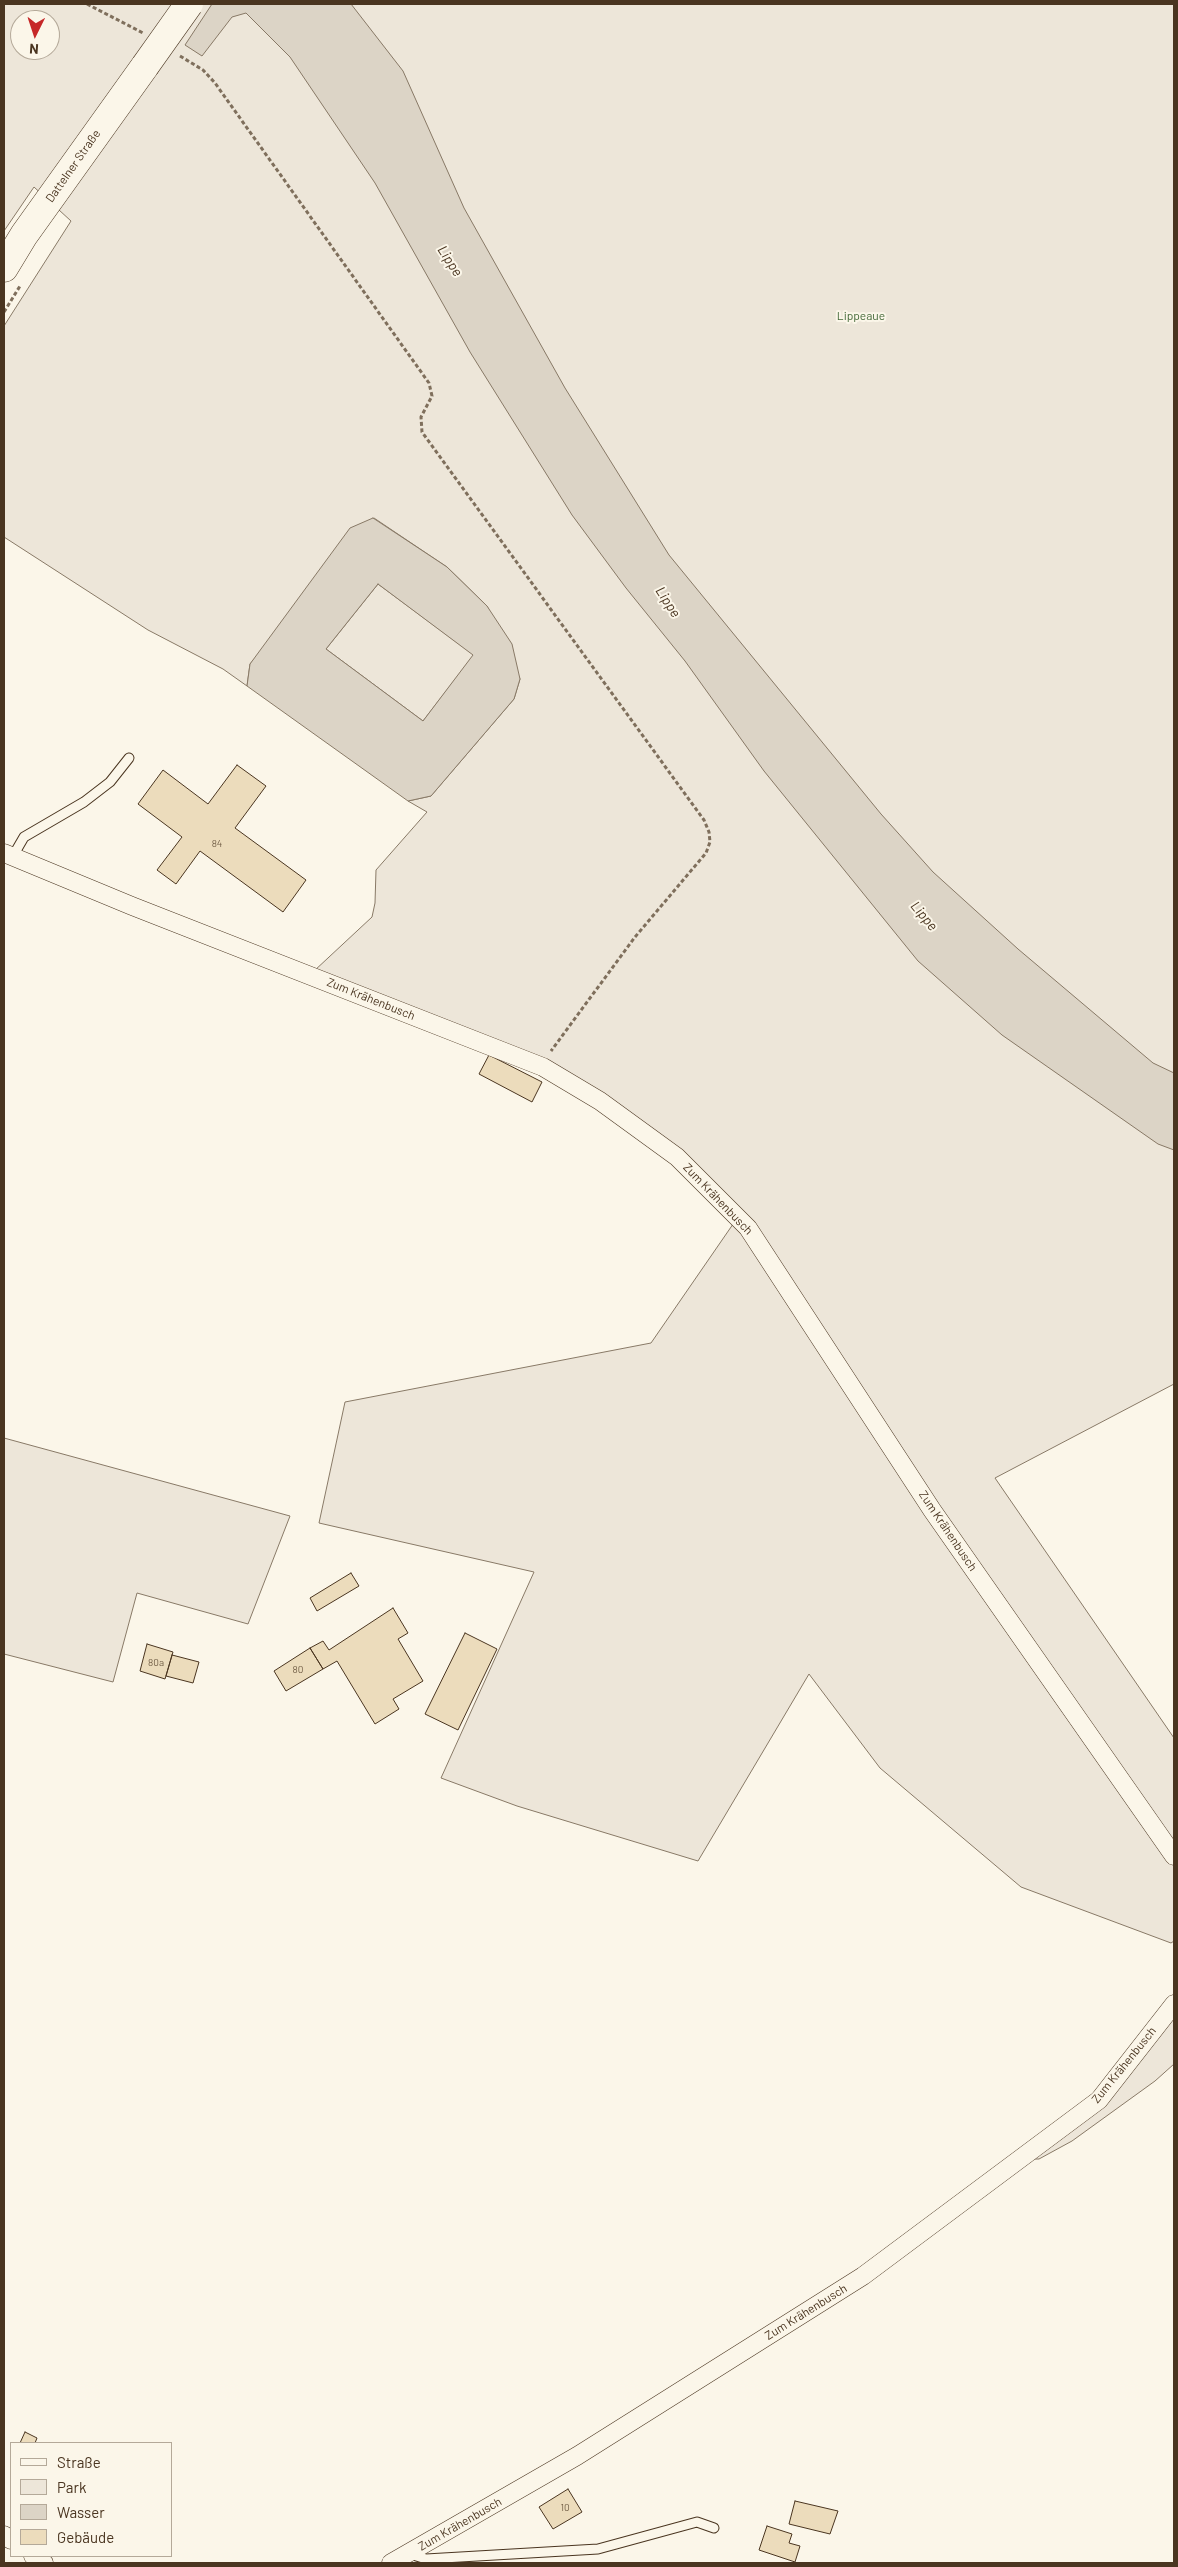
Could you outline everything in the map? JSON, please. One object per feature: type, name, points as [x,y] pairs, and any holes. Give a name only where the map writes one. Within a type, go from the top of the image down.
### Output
[{"type":"main road","name":"Dattelner Straße","points":[[4,268],[24,236],[189,4]]},
{"type":"street","name":"Zum Krähenbusch","points":[[8,854],[544,1067],[593,1097],[677,1157],[748,1228],[938,1518],[1174,1856]]},
{"type":"street","name":"Zum Krähenbusch","points":[[391,2563],[577,2456],[863,2276],[1099,2100],[1174,2004]]},
{"type":"lane","points":[[8,854],[24,837],[84,802],[110,782],[129,758]]},
{"type":"lane","points":[[409,2553],[426,2559],[598,2549],[696,2522],[714,2528]]},
{"type":"path","points":[[87,4],[145,35]]},
{"type":"path","points":[[178,55],[203,70],[215,83],[429,383],[432,396],[421,417],[422,432],[704,820],[709,832],[710,842],[706,853],[629,945],[553,1047],[544,1067]]},
{"type":"green space","name":"Lippeaue","points":[[4,4],[1174,4],[1174,1384],[995,1478],[1174,1738],[1174,1941],[1171,1943],[1021,1887],[880,1768],[809,1674],[698,1861],[517,1806],[441,1778],[534,1572],[319,1523],[345,1402],[651,1343],[740,1214],[549,1064],[550,1061],[314,971],[372,917],[375,903],[376,870],[427,812],[408,801],[431,796],[514,699],[520,679],[487,606],[447,567],[374,518],[250,664],[247,686],[223,669],[148,630],[4,537],[4,326],[71,221],[34,187],[4,231]]},
{"type":"green space","points":[[378,584],[474,655],[423,721],[326,649]]},
{"type":"green space","points":[[4,1438],[290,1516],[248,1624],[137,1593],[113,1682],[4,1654]]},
{"type":"green space","points":[[1174,2019],[1174,2064],[1155,2081],[1072,2141],[1039,2159],[1028,2159],[1163,2024]]},
{"type":"water","name":"Lippe","points":[[212,4],[351,4],[403,71],[464,208],[565,388],[669,555],[881,814],[933,872],[1018,949],[1153,1063],[1174,1073],[1174,1150],[1158,1144],[1002,1035],[918,961],[764,771],[685,661],[626,588],[572,515],[470,352],[375,183],[290,57],[246,13],[232,17],[202,56],[185,45]]},
{"type":"water","points":[[373,518],[447,567],[487,606],[512,644],[520,679],[514,699],[431,796],[408,801],[247,686],[250,664],[350,528]],"holes":[[[378,584],[473,655],[423,721],[326,649]]]},
{"type":"building","points":[[237,765],[266,786],[235,828],[306,880],[283,912],[200,851],[176,884],[157,870],[182,837],[138,804],[163,770],[208,804]]},
{"type":"building","points":[[489,1055],[542,1082],[532,1102],[479,1074]]},
{"type":"building","points":[[351,1573],[359,1586],[317,1611],[310,1598]]},
{"type":"building","points":[[393,1608],[408,1633],[398,1639],[423,1681],[393,1699],[399,1709],[375,1724],[337,1661],[323,1669],[310,1648],[323,1641],[329,1650]]},
{"type":"building","points":[[465,1633],[497,1649],[458,1730],[425,1714]]},
{"type":"building","points":[[147,1644],[173,1652],[165,1679],[140,1671]]},
{"type":"building","points":[[310,1648],[323,1669],[286,1691],[274,1671]]},
{"type":"building","points":[[172,1655],[199,1662],[193,1683],[166,1676]]},
{"type":"building","points":[[25,2432],[37,2438],[35,2442],[20,2442]]},
{"type":"building","points":[[568,2489],[582,2512],[553,2529],[539,2507]]},
{"type":"building","points":[[795,2501],[838,2511],[830,2534],[789,2524]]},
{"type":"building","points":[[767,2526],[792,2534],[789,2543],[800,2546],[795,2562],[759,2550]]}]
